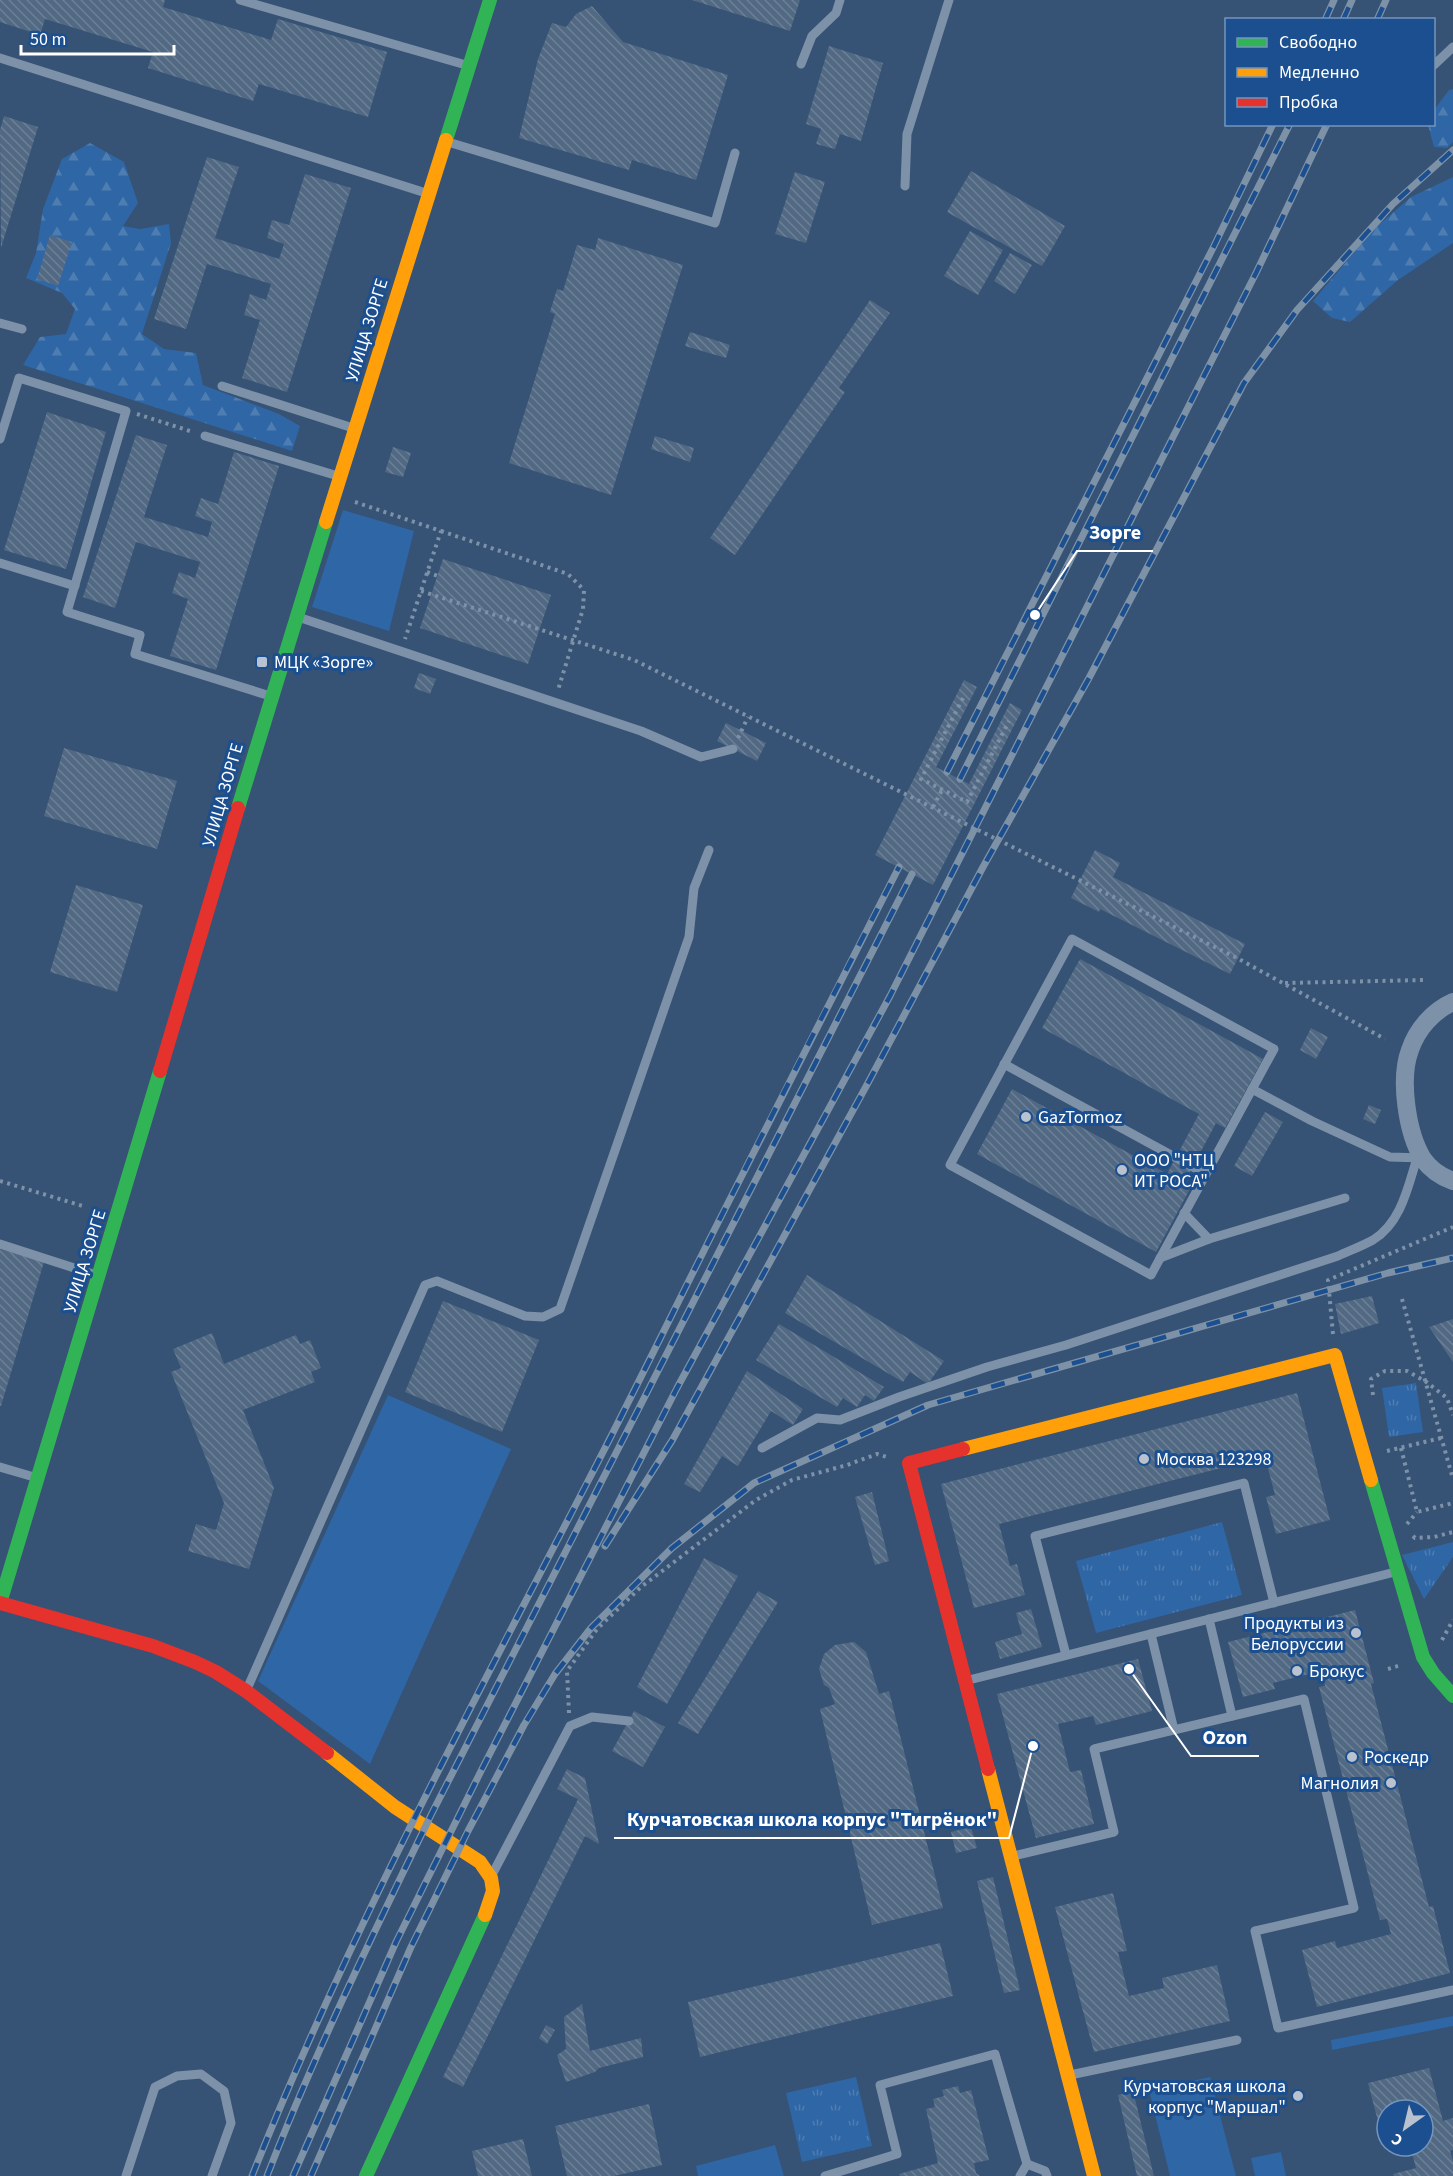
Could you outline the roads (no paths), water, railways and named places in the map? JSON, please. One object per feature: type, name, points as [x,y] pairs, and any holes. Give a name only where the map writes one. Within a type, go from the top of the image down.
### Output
[{"type":"street","name":"УЛИЦА ЗОРГЕ","points":[[0,1603],[271,696],[490,0]]},
{"type":"street","points":[[1453,1002],[1429,1019],[1417,1034],[1409,1051],[1405,1080],[1407,1106],[1420,1158],[1432,1169],[1453,1181]]},
{"type":"street","points":[[1094,2176],[909,1463],[1335,1355],[1423,1657],[1433,1673],[1453,1696]]},
{"type":"street","points":[[0,1603],[153,1646],[199,1664],[246,1691],[395,1807],[480,1862],[491,1878],[493,1891],[490,1904],[366,2176]]},
{"type":"lane","points":[[240,0],[469,66]]},
{"type":"lane","points":[[801,64],[812,36],[836,14],[840,0]]},
{"type":"lane","points":[[905,186],[907,134],[949,0]]},
{"type":"lane","points":[[1435,64],[1453,47]]},
{"type":"lane","points":[[0,57],[429,194]]},
{"type":"lane","points":[[446,142],[715,223],[735,153]]},
{"type":"lane","points":[[0,323],[22,329]]},
{"type":"lane","points":[[0,440],[19,378],[126,411],[67,612],[140,635],[135,654],[271,696]]},
{"type":"lane","points":[[222,386],[355,429]]},
{"type":"lane","points":[[205,436],[340,476]]},
{"type":"lane","points":[[0,563],[75,586]]},
{"type":"lane","points":[[296,617],[641,730],[701,757],[733,749]]},
{"type":"lane","points":[[246,1691],[425,1285],[437,1281],[525,1316],[543,1317],[560,1309],[689,937],[694,888],[709,850]]},
{"type":"lane","points":[[1072,939],[1274,1049],[1252,1089],[1151,1275],[950,1165],[1072,939]]},
{"type":"lane","points":[[1004,1064],[1206,1174]]},
{"type":"lane","points":[[762,1448],[817,1418],[840,1420],[954,1378],[1022,1356],[1066,1345],[1338,1256],[1374,1239],[1393,1220],[1420,1158],[1390,1156],[1312,1121],[1252,1089]]},
{"type":"lane","points":[[1160,1258],[1209,1239],[1345,1198]]},
{"type":"lane","points":[[1184,1213],[1209,1239]]},
{"type":"lane","points":[[0,1244],[99,1275]]},
{"type":"lane","points":[[0,1467],[37,1478]]},
{"type":"lane","points":[[1066,1656],[1035,1536],[1244,1483],[1274,1603]]},
{"type":"lane","points":[[966,1681],[1397,1572]]},
{"type":"lane","points":[[1209,1619],[1232,1716]]},
{"type":"lane","points":[[1151,1634],[1174,1730]]},
{"type":"lane","points":[[1011,1857],[1114,1832],[1094,1749],[1304,1699],[1354,1908],[1254,1931],[1278,2028],[1453,1990]]},
{"type":"lane","points":[[491,1878],[570,1726],[592,1717],[629,1721]]},
{"type":"lane","points":[[1068,2075],[1237,2040]]},
{"type":"lane","points":[[825,2176],[897,2154],[880,2085],[995,2054],[1027,2164],[1020,2176]]},
{"type":"lane","points":[[126,2176],[155,2087],[177,2076],[201,2074],[224,2091],[231,2123],[212,2176]]},
{"type":"lane","points":[[1027,2164],[1046,2171],[1047,2176]]},
{"type":"railway","points":[[1326,18],[1334,0]]},
{"type":"railway","points":[[1344,18],[1352,0]]},
{"type":"railway","points":[[1378,18],[1386,0]]},
{"type":"railway","points":[[947,772],[1213,248],[1272,126]]},
{"type":"railway","points":[[960,779],[1289,126]]},
{"type":"railway","points":[[293,2176],[396,1942],[482,1769],[677,1388],[890,996],[1256,273],[1326,126]]},
{"type":"railway","points":[[605,1546],[673,1439],[983,867],[1089,678],[1244,383],[1297,310],[1393,204],[1453,150]]},
{"type":"railway","points":[[252,2176],[328,1999],[411,1825],[899,867]]},
{"type":"railway","points":[[267,2176],[325,2038],[432,1813],[912,874]]},
{"type":"railway","points":[[311,2176],[411,1947],[468,1831],[524,1725],[555,1674],[591,1628],[672,1548],[754,1483],[928,1405],[1388,1273],[1453,1258]]},
{"type":"place","name":"Зорге","points":[[1035,615]]},
{"type":"place","name":"МЦК «Зорге»","points":[[262,662]]},
{"type":"place","name":"GazTormoz","points":[[1026,1117]]},
{"type":"place","name":"ООО \"НТЦ ИТ РОСА\"","points":[[1122,1170]]},
{"type":"place","name":"Москва 123298","points":[[1144,1459]]},
{"type":"place","name":"Продукты из Белоруссии","points":[[1356,1633]]},
{"type":"place","name":"Ozon","points":[[1129,1669]]},
{"type":"place","name":"Брокус","points":[[1297,1671]]},
{"type":"place","name":"Курчатовская школа корпус \"Тигрёнок\"","points":[[1033,1746]]},
{"type":"place","name":"Роскедр","points":[[1352,1757]]},
{"type":"place","name":"Магнолия","points":[[1391,1783]]},
{"type":"place","name":"Курчатовская школа корпус \"Маршал\"","points":[[1298,2096]]}]
